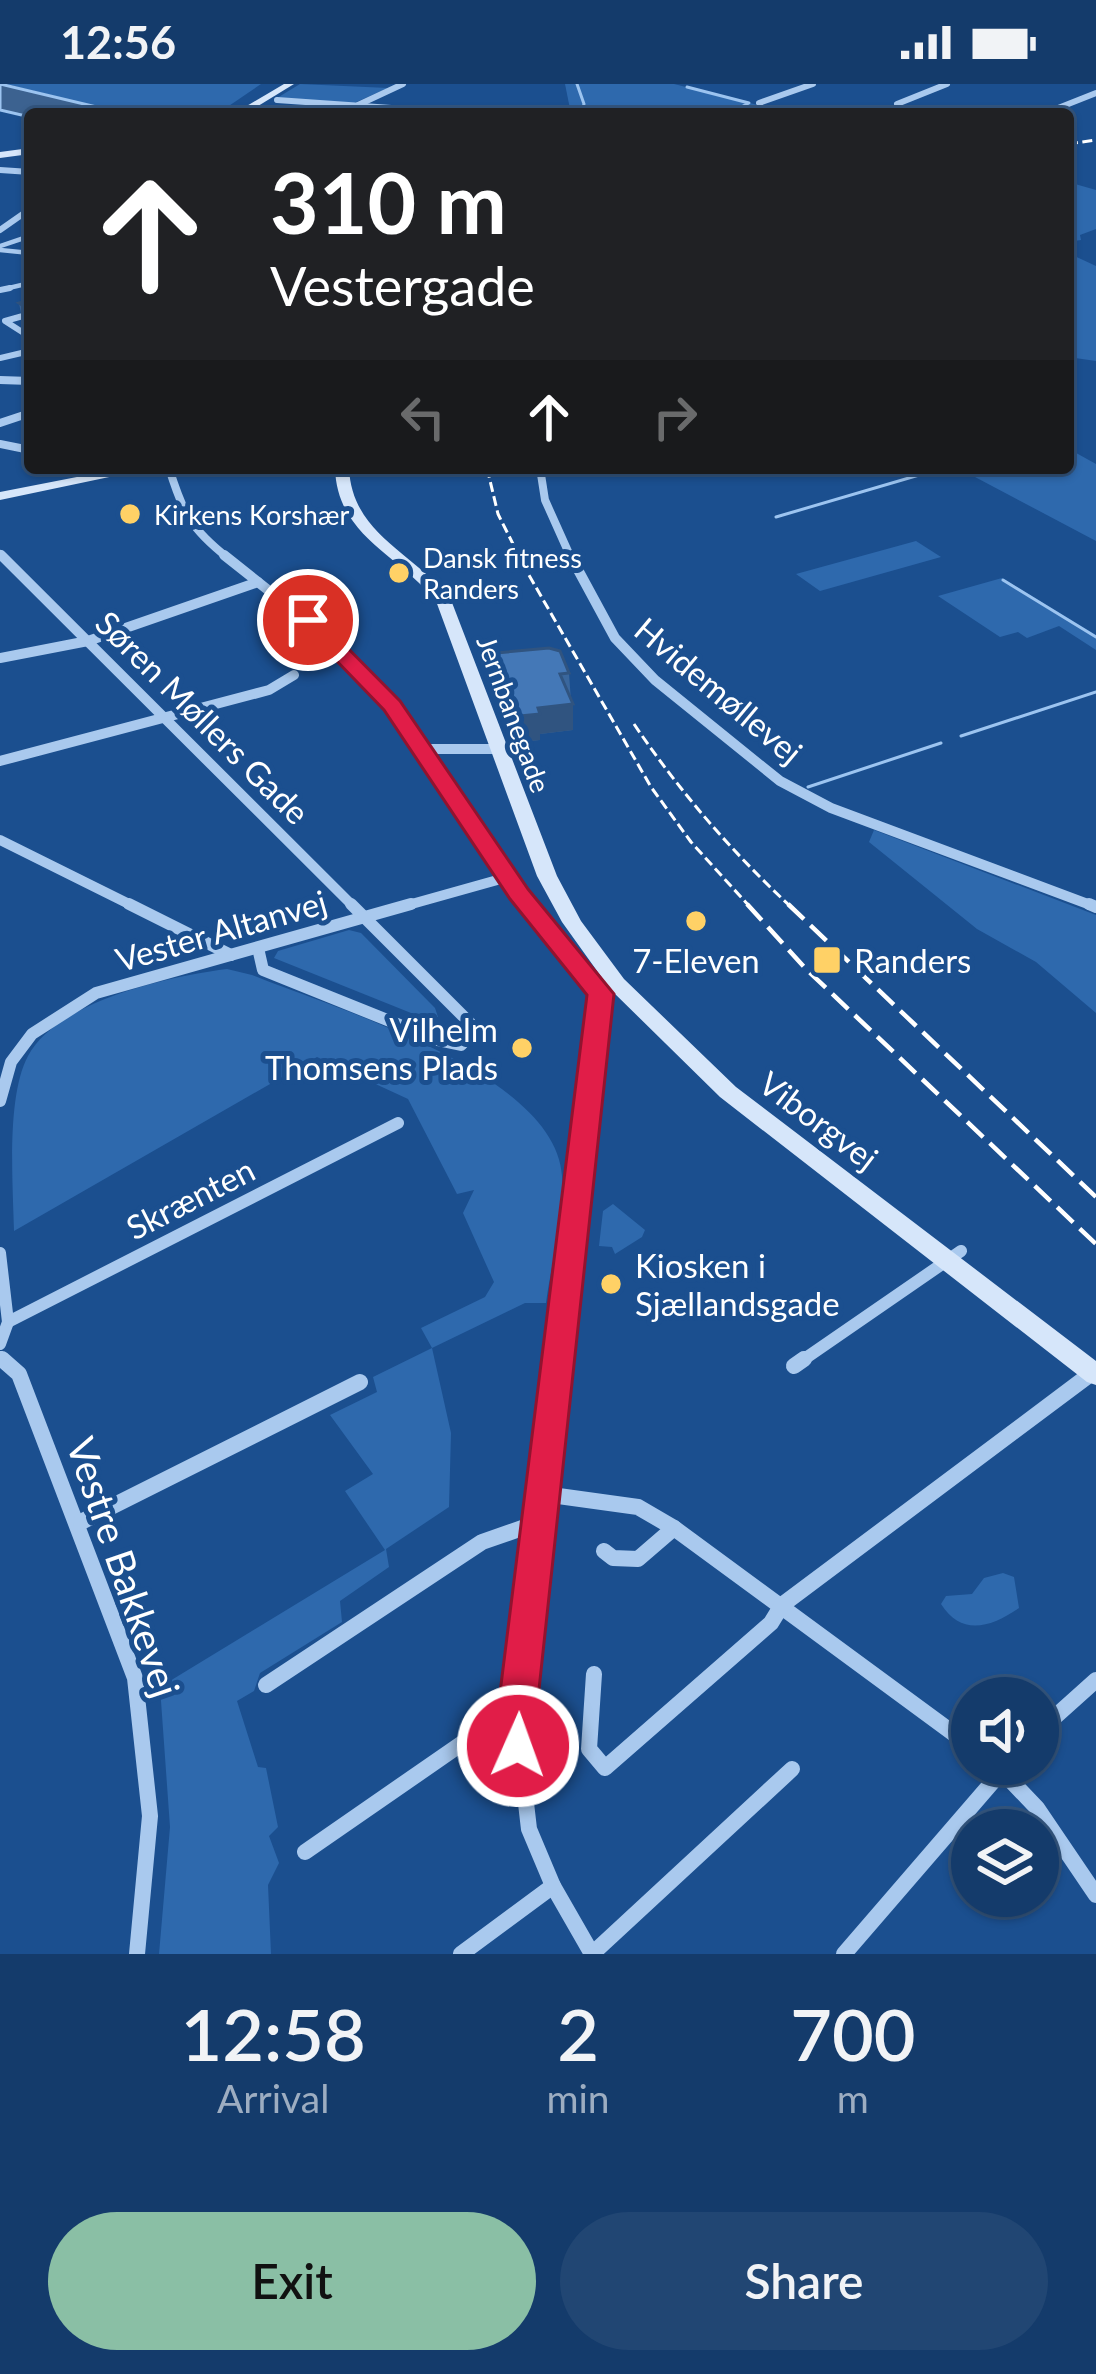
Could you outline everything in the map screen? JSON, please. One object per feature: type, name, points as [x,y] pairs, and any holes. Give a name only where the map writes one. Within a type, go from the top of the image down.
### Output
[{"type":"main road","points":[[234,108],[272,84]]},
{"type":"main road","points":[[248,108],[290,84]]},
{"type":"main road","points":[[0,492],[76,474]]},
{"type":"main road","points":[[0,492],[109,474]]},
{"type":"main road","name":"Jernbanegade","points":[[342,474],[340,493],[351,515],[415,567],[442,600],[551,872]]},
{"type":"main road","name":"Jernbanegade","points":[[355,474],[350,493],[354,507],[424,565],[452,599],[504,749]]},
{"type":"main road","name":"Viborgvej","points":[[551,872],[598,940],[682,1037],[1095,1368]]},
{"type":"street","points":[[383,84],[401,85]]},
{"type":"street","points":[[759,103],[813,84]]},
{"type":"street","points":[[897,104],[947,84]]},
{"type":"street","points":[[357,105],[401,85]]},
{"type":"street","points":[[1059,108],[1093,95]]},
{"type":"street","points":[[277,100],[396,108]]},
{"type":"street","points":[[171,474],[184,515],[197,534],[357,666],[422,749],[508,877],[599,989],[598,1040],[516,1717],[530,1829],[553,1886],[592,1954],[792,1769]]},
{"type":"street","name":"Hvidemøllevej","points":[[540,474],[544,500],[586,592],[614,638],[655,680],[780,781],[831,808],[1096,907]]},
{"type":"street","name":"Søren Møllers Gade","points":[[0,554],[368,917]]},
{"type":"street","points":[[0,658],[88,640],[258,581]]},
{"type":"street","points":[[0,761],[268,690],[294,675]]},
{"type":"street","points":[[422,749],[504,749]]},
{"type":"street","points":[[0,840],[231,955]]},
{"type":"street","name":"Vester Altanvej","points":[[0,1101],[4,1071],[18,1047],[63,1009],[96,993],[508,877]]},
{"type":"street","points":[[258,948],[263,970],[455,1047],[466,1042],[472,1033],[470,1022],[368,917]]},
{"type":"street","name":"Skrænten","points":[[8,1322],[398,1123]]},
{"type":"street","points":[[0,1253],[8,1322],[0,1345]]},
{"type":"street","points":[[794,1366],[955,1255]]},
{"type":"street","name":"Vestre Bakkevej","points":[[0,1357],[20,1374],[81,1522],[134,1675],[145,1744],[145,1916],[137,1954]]},
{"type":"street","points":[[594,1674],[589,1749],[605,1768],[771,1623],[782,1605],[1095,1368]]},
{"type":"street","points":[[81,1522],[360,1382]]},
{"type":"street","points":[[544,1494],[638,1507],[782,1605],[951,1731]]},
{"type":"street","points":[[266,1684],[482,1542],[542,1520]]},
{"type":"street","points":[[604,1551],[613,1558],[638,1559],[674,1528]]},
{"type":"street","points":[[1059,1713],[1096,1680]]},
{"type":"street","points":[[305,1852],[474,1735],[516,1717]]},
{"type":"street","points":[[844,1954],[986,1785]]},
{"type":"street","points":[[1018,1785],[1096,1895]]},
{"type":"street","points":[[461,1954],[553,1886]]},
{"type":"shaded area","points":[[0,84],[101,108],[24,108],[24,116],[0,110]]},
{"type":"shaded area","points":[[6,84],[261,84],[226,108],[103,108]]},
{"type":"shaded area","points":[[300,84],[388,88],[354,103],[277,98]]},
{"type":"shaded area","points":[[565,84],[674,84],[770,108],[570,108]]},
{"type":"shaded area","points":[[1074,184],[1096,190],[1096,229],[1080,235],[1081,240],[1074,241]]},
{"type":"shaded area","points":[[1074,256],[1096,266],[1096,361],[1074,358]]},
{"type":"shaded area","points":[[1074,452],[1096,464],[1096,541],[969,474],[1074,474]]},
{"type":"shaded area","points":[[916,541],[941,557],[820,591],[796,574]]},
{"type":"shaded area","points":[[1002,578],[1096,635],[1096,650],[1059,626],[1027,638],[1018,632],[1000,637],[938,596]]},
{"type":"shaded area","points":[[874,830],[1096,915],[1096,1013],[1036,962],[977,929],[869,842]]},
{"type":"shaded area","points":[[349,930],[361,933],[435,1008],[438,1017],[426,1019],[274,958],[278,951]]},
{"type":"shaded area","points":[[227,969],[334,1006],[435,1049],[483,1076],[522,1106],[550,1139],[562,1176],[560,1223],[546,1303],[525,1303],[432,1348],[421,1328],[485,1297],[494,1282],[463,1213],[474,1190],[457,1194],[408,1099],[317,1057],[14,1231],[16,1094],[28,1056],[43,1037],[63,1020],[117,994]]},
{"type":"shaded area","points":[[613,1204],[645,1230],[615,1254],[612,1247],[599,1246],[603,1211]]},
{"type":"shaded area","points":[[432,1348],[451,1433],[449,1507],[386,1549],[389,1567],[340,1601],[342,1622],[260,1673],[254,1691],[237,1701],[258,1767],[266,1768],[278,1827],[269,1836],[279,1863],[268,1885],[271,1954],[159,1954],[170,1827],[160,1687],[385,1550],[345,1491],[373,1474],[330,1415],[377,1392],[373,1377]]},
{"type":"shaded area","points":[[1003,1573],[1014,1577],[1019,1608],[997,1620],[967,1625],[941,1604],[946,1596],[972,1594],[984,1578]]},
{"type":"building","points":[[560,651],[569,673],[560,674],[573,704],[538,708],[540,714],[520,716],[496,653]]},
{"type":"waterway","points":[[577,84],[583,108]]},
{"type":"waterway","points":[[687,87],[749,103],[743,106]]},
{"type":"waterway","points":[[776,517],[923,474]]},
{"type":"waterway","points":[[1003,580],[1096,637]]},
{"type":"waterway","points":[[961,736],[1096,692]]},
{"type":"waterway","points":[[808,787],[941,743]]},
{"type":"railway","points":[[1074,143],[1096,140]]},
{"type":"railway","points":[[488,474],[498,514],[526,570],[651,787],[691,842],[750,907]]},
{"type":"railway","points":[[634,724],[707,820],[788,904]]},
{"type":"railway","points":[[747,904],[806,969],[1096,1244]]},
{"type":"railway","points":[[788,904],[1096,1197]]},
{"type":"railway","points":[[788,904],[791,907]]},
{"type":"place","name":"Kirkens Korshær","points":[[130,514]]},
{"type":"place","name":"Dansk fitness Randers","points":[[399,573]]},
{"type":"place","name":"7-Eleven","points":[[696,921]]},
{"type":"place","name":"Randers","points":[[827,960]]},
{"type":"place","name":"Vilhelm Thomsens Plads","points":[[522,1048]]},
{"type":"place","name":"Kiosken i Sjællandsgade","points":[[611,1284]]},
{"type":"route","points":[[308,620],[392,706],[519,894],[601,994],[516,1717],[518,1746]]}]
